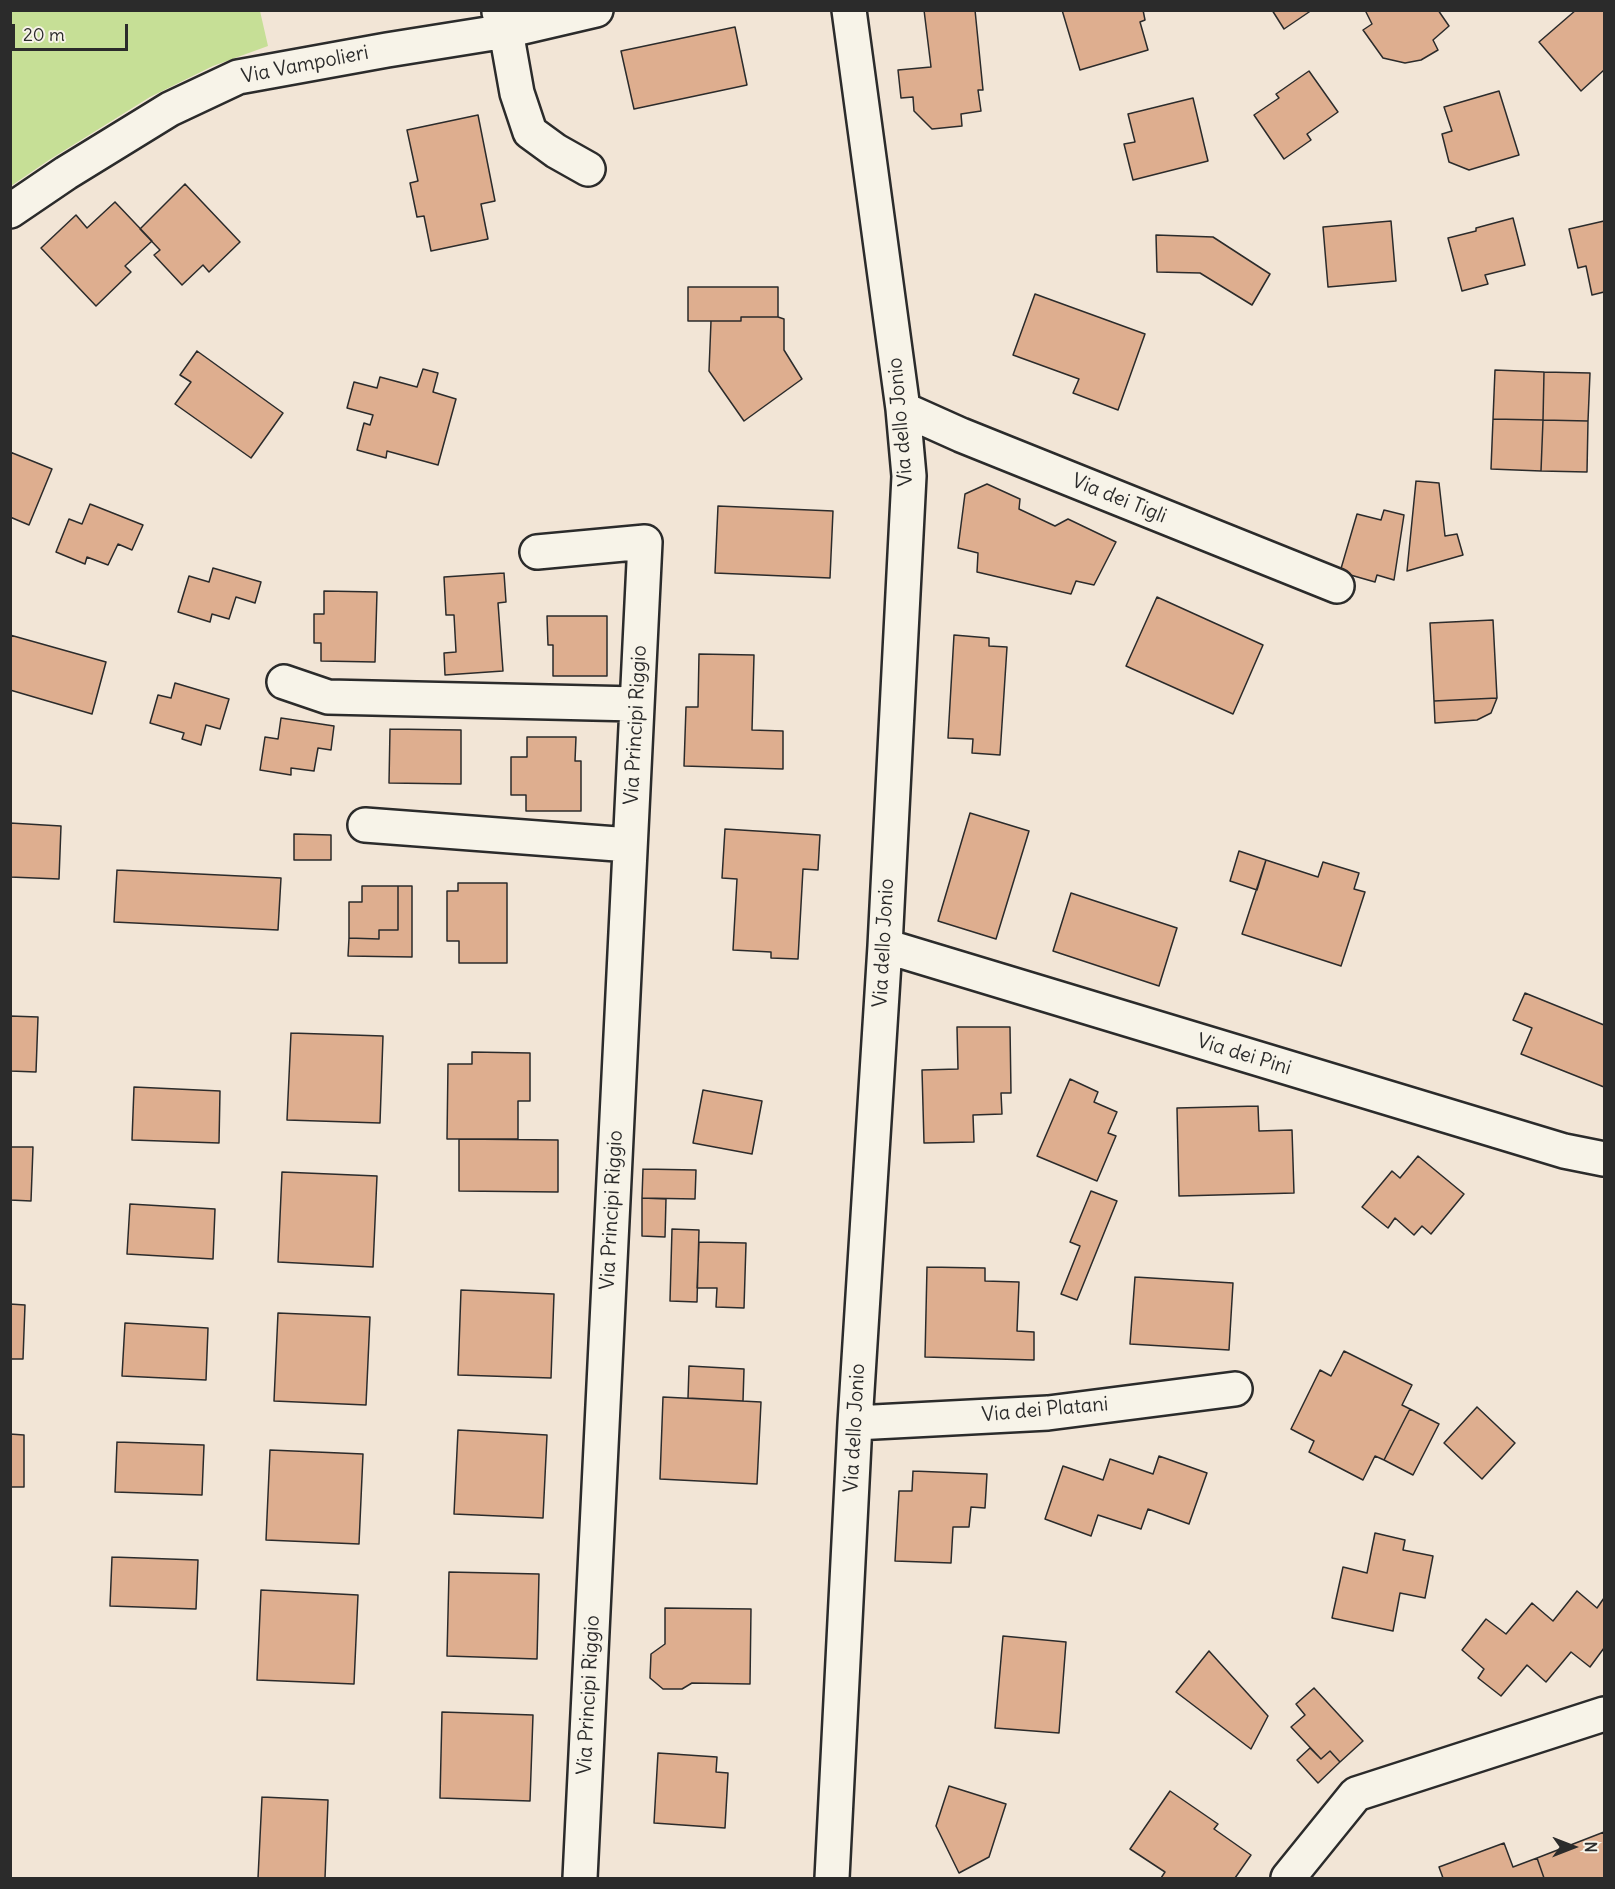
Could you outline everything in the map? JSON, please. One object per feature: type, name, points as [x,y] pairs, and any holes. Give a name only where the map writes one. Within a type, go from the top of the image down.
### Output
[{"type":"street","name":"Via Vampolieri","points":[[10,211],[66,173],[170,109],[238,77],[387,50],[502,21],[596,10]]},
{"type":"street","name":"Via dello Jonio","points":[[832,1878],[855,1423],[885,946],[909,476],[903,409],[849,10]]},
{"type":"street","points":[[502,21],[517,93],[530,132],[556,152],[588,169]]},
{"type":"street","name":"Via dei Tigli","points":[[903,409],[960,435],[1337,586]]},
{"type":"street","name":"Via Principi Riggio","points":[[537,552],[645,542],[580,1878]]},
{"type":"street","points":[[284,682],[328,697],[637,705]]},
{"type":"street","points":[[364,825],[630,844]]},
{"type":"street","name":"Via dei Pini","points":[[885,946],[1563,1151],[1605,1159]]},
{"type":"street","name":"Via dei Platani","points":[[855,1423],[1048,1413],[1235,1389]]},
{"type":"street","points":[[1288,1878],[1356,1794],[1605,1714]]},
{"type":"green space","points":[[11,10],[260,11],[268,46],[213,66],[150,97],[11,186]]},
{"type":"building","points":[[924,10],[975,10],[983,90],[978,90],[981,111],[961,114],[962,126],[932,129],[914,111],[913,97],[901,98],[898,70],[931,67]]},
{"type":"building","points":[[1062,10],[1143,10],[1145,20],[1140,22],[1148,50],[1080,70]]},
{"type":"building","points":[[1272,10],[1312,10],[1284,29]]},
{"type":"building","points":[[1365,10],[1438,10],[1449,26],[1433,40],[1438,50],[1421,60],[1405,63],[1383,58],[1363,30],[1372,24]]},
{"type":"building","points":[[1576,10],[1604,10],[1604,70],[1581,91],[1539,42]]},
{"type":"building","points":[[735,27],[747,85],[634,109],[621,51]]},
{"type":"building","points":[[1309,71],[1338,112],[1307,134],[1311,140],[1284,159],[1254,115],[1279,98],[1276,94]]},
{"type":"building","points":[[1499,91],[1519,155],[1469,170],[1449,162],[1442,134],[1452,131],[1444,107]]},
{"type":"building","points":[[1193,98],[1208,161],[1133,180],[1124,144],[1135,142],[1128,114]]},
{"type":"building","points":[[478,115],[495,201],[481,204],[488,239],[431,251],[424,216],[417,217],[410,183],[418,181],[407,130]]},
{"type":"building","points":[[185,184],[240,242],[209,272],[203,265],[182,285],[154,255],[160,250],[140,229]]},
{"type":"building","points":[[115,202],[152,241],[125,266],[131,272],[96,306],[41,248],[76,215],[87,228]]},
{"type":"building","points":[[1513,218],[1525,265],[1485,275],[1488,284],[1462,291],[1448,238]]},
{"type":"building","points":[[1391,221],[1396,281],[1328,287],[1323,227]]},
{"type":"building","points":[[1604,221],[1604,292],[1592,295],[1586,266],[1578,268],[1569,229]]},
{"type":"building","points":[[1156,235],[1213,237],[1270,274],[1252,305],[1200,273],[1157,272]]},
{"type":"building","points":[[688,287],[778,287],[778,317],[741,317],[741,321],[688,321]]},
{"type":"building","points":[[1035,294],[1145,334],[1118,410],[1073,393],[1079,379],[1013,355]]},
{"type":"building","points":[[741,317],[784,319],[784,350],[802,379],[744,421],[709,371],[711,321],[741,321]]},
{"type":"building","points":[[197,351],[283,413],[251,458],[175,404],[191,382],[180,375]]},
{"type":"building","points":[[423,369],[438,373],[433,392],[456,399],[438,465],[387,451],[386,458],[357,450],[364,423],[370,425],[373,415],[347,408],[354,382],[377,388],[380,377],[417,387]]},
{"type":"building","points":[[1495,370],[1544,372],[1543,420],[1493,419]]},
{"type":"building","points":[[1544,372],[1590,373],[1588,421],[1543,420]]},
{"type":"building","points":[[1493,419],[1543,420],[1541,471],[1491,469]]},
{"type":"building","points":[[1543,420],[1588,421],[1587,472],[1541,471]]},
{"type":"building","points":[[10,452],[52,469],[29,525],[10,517]]},
{"type":"building","points":[[1416,481],[1439,483],[1445,536],[1457,534],[1463,555],[1407,571]]},
{"type":"building","points":[[987,484],[1020,499],[1019,509],[1055,526],[1068,519],[1116,542],[1094,585],[1076,581],[1071,594],[977,572],[978,553],[958,548],[965,494]]},
{"type":"building","points":[[90,504],[143,525],[132,550],[118,544],[108,565],[87,557],[85,564],[56,552],[69,519],[82,524]]},
{"type":"building","points":[[718,506],[833,511],[830,578],[715,573]]},
{"type":"building","points":[[1384,510],[1404,515],[1394,580],[1377,575],[1375,582],[1340,572],[1357,514],[1381,520]]},
{"type":"building","points":[[213,568],[261,582],[255,603],[236,597],[229,619],[212,614],[210,622],[178,612],[189,576],[209,582]]},
{"type":"building","points":[[504,573],[506,602],[498,603],[503,671],[445,675],[444,653],[456,652],[454,615],[446,615],[444,577]]},
{"type":"building","points":[[324,591],[377,592],[375,662],[321,661],[321,643],[314,643],[314,614],[324,614]]},
{"type":"building","points":[[1157,597],[1263,645],[1233,714],[1126,666]]},
{"type":"building","points":[[547,616],[607,616],[607,676],[553,676],[553,645],[548,645]]},
{"type":"building","points":[[1493,620],[1497,698],[1434,701],[1430,623]]},
{"type":"building","points":[[10,635],[106,662],[92,714],[10,690]]},
{"type":"building","points":[[954,635],[989,638],[989,646],[1007,647],[1000,755],[972,753],[973,739],[948,738]]},
{"type":"building","points":[[699,654],[754,655],[752,730],[783,731],[783,769],[684,766],[686,707],[698,707]]},
{"type":"building","points":[[175,683],[229,699],[220,729],[206,725],[201,745],[182,739],[184,733],[150,723],[158,695],[171,698]]},
{"type":"building","points":[[1497,698],[1491,713],[1477,720],[1435,723],[1434,701]]},
{"type":"building","points":[[281,718],[334,726],[331,750],[318,748],[314,771],[291,768],[291,775],[260,770],[265,737],[278,739]]},
{"type":"building","points":[[390,729],[461,730],[461,784],[389,783]]},
{"type":"building","points":[[527,737],[576,737],[575,761],[581,761],[581,811],[526,811],[526,795],[511,795],[511,757],[527,757]]},
{"type":"building","points":[[970,813],[1029,831],[996,939],[938,921]]},
{"type":"building","points":[[10,823],[61,826],[59,879],[10,877]]},
{"type":"building","points":[[725,829],[820,835],[818,870],[803,869],[798,959],[771,958],[771,952],[733,950],[737,879],[722,878]]},
{"type":"building","points":[[294,834],[331,835],[331,860],[294,860]]},
{"type":"building","points":[[1239,851],[1266,860],[1257,890],[1230,881]]},
{"type":"building","points":[[1266,860],[1318,877],[1323,862],[1359,873],[1354,889],[1365,892],[1341,966],[1242,934]]},
{"type":"building","points":[[117,870],[281,878],[278,930],[114,922]]},
{"type":"building","points":[[458,883],[507,883],[507,963],[459,963],[459,941],[447,941],[447,891],[458,891]]},
{"type":"building","points":[[362,886],[398,886],[398,930],[379,930],[379,939],[349,938],[349,902],[362,902]]},
{"type":"building","points":[[398,886],[412,886],[412,957],[348,956],[349,938],[379,939],[379,930],[398,930]]},
{"type":"building","points":[[1071,893],[1177,928],[1159,986],[1053,951]]},
{"type":"building","points":[[1525,993],[1604,1025],[1604,1087],[1521,1054],[1532,1028],[1513,1020]]},
{"type":"building","points":[[10,1016],[38,1017],[36,1072],[10,1071]]},
{"type":"building","points":[[957,1027],[1010,1027],[1011,1093],[1001,1093],[1002,1114],[973,1115],[974,1142],[924,1143],[922,1070],[958,1069]]},
{"type":"building","points":[[291,1033],[383,1036],[380,1123],[287,1120]]},
{"type":"building","points":[[472,1052],[530,1053],[530,1101],[518,1101],[518,1139],[447,1139],[448,1064],[472,1064]]},
{"type":"building","points":[[1070,1079],[1098,1092],[1094,1102],[1117,1112],[1108,1133],[1116,1136],[1097,1181],[1037,1156]]},
{"type":"building","points":[[134,1087],[220,1091],[219,1143],[132,1140]]},
{"type":"building","points":[[703,1090],[762,1101],[752,1154],[693,1143]]},
{"type":"building","points":[[1258,1106],[1259,1131],[1292,1130],[1294,1193],[1179,1196],[1177,1108]]},
{"type":"building","points":[[459,1139],[558,1140],[558,1192],[459,1191]]},
{"type":"building","points":[[10,1147],[33,1147],[31,1201],[10,1200]]},
{"type":"building","points":[[1418,1156],[1464,1194],[1431,1234],[1422,1226],[1414,1235],[1395,1218],[1388,1228],[1362,1207],[1392,1171],[1400,1178]]},
{"type":"building","points":[[643,1169],[696,1170],[695,1199],[642,1198]]},
{"type":"building","points":[[282,1172],[377,1176],[373,1267],[278,1262]]},
{"type":"building","points":[[1091,1191],[1117,1201],[1077,1300],[1061,1294],[1080,1246],[1070,1242]]},
{"type":"building","points":[[642,1198],[666,1199],[665,1237],[642,1236]]},
{"type":"building","points":[[130,1204],[215,1209],[213,1259],[127,1254]]},
{"type":"building","points":[[672,1229],[699,1230],[697,1302],[670,1301]]},
{"type":"building","points":[[699,1242],[746,1243],[744,1308],[716,1307],[717,1288],[697,1288]]},
{"type":"building","points":[[927,1267],[985,1268],[985,1281],[1019,1282],[1017,1331],[1034,1332],[1034,1360],[925,1357]]},
{"type":"building","points":[[1135,1277],[1233,1283],[1229,1350],[1130,1344]]},
{"type":"building","points":[[461,1290],[554,1294],[551,1378],[458,1375]]},
{"type":"building","points":[[10,1304],[25,1305],[23,1359],[10,1359]]},
{"type":"building","points":[[278,1313],[370,1317],[366,1405],[274,1401]]},
{"type":"building","points":[[125,1323],[208,1328],[206,1380],[122,1376]]},
{"type":"building","points":[[1344,1351],[1412,1385],[1402,1405],[1410,1409],[1384,1460],[1375,1456],[1363,1480],[1309,1452],[1314,1441],[1291,1429],[1320,1370],[1331,1376]]},
{"type":"building","points":[[689,1366],[744,1369],[743,1401],[688,1398]]},
{"type":"building","points":[[663,1397],[761,1402],[757,1484],[660,1479]]},
{"type":"building","points":[[1477,1407],[1515,1443],[1482,1479],[1444,1443]]},
{"type":"building","points":[[1410,1409],[1439,1424],[1413,1475],[1384,1460]]},
{"type":"building","points":[[458,1430],[547,1435],[543,1518],[454,1514]]},
{"type":"building","points":[[10,1434],[24,1435],[24,1487],[10,1487]]},
{"type":"building","points":[[117,1442],[204,1445],[202,1495],[115,1492]]},
{"type":"building","points":[[270,1450],[363,1454],[359,1544],[266,1540]]},
{"type":"building","points":[[1159,1456],[1207,1473],[1189,1524],[1148,1509],[1141,1529],[1098,1515],[1091,1536],[1045,1519],[1063,1466],[1103,1480],[1110,1459],[1153,1474]]},
{"type":"building","points":[[913,1471],[987,1474],[985,1508],[971,1507],[969,1527],[953,1527],[951,1563],[895,1561],[899,1491],[912,1491]]},
{"type":"building","points":[[1375,1533],[1405,1540],[1403,1550],[1433,1556],[1425,1598],[1400,1593],[1393,1631],[1332,1618],[1343,1567],[1367,1573]]},
{"type":"building","points":[[112,1557],[198,1560],[196,1609],[110,1606]]},
{"type":"building","points":[[449,1572],[539,1574],[537,1659],[447,1656]]},
{"type":"building","points":[[261,1590],[358,1595],[354,1684],[257,1680]]},
{"type":"building","points":[[1577,1591],[1597,1608],[1604,1598],[1604,1648],[1590,1667],[1571,1652],[1546,1682],[1527,1665],[1501,1696],[1478,1678],[1484,1669],[1462,1650],[1486,1619],[1506,1634],[1532,1603],[1553,1621]]},
{"type":"building","points":[[665,1608],[751,1609],[750,1684],[692,1683],[682,1689],[663,1689],[650,1678],[651,1654],[665,1644]]},
{"type":"building","points":[[1003,1636],[1066,1642],[1059,1733],[995,1728]]},
{"type":"building","points":[[1209,1651],[1268,1716],[1251,1749],[1176,1692]]},
{"type":"building","points":[[1314,1688],[1363,1741],[1340,1762],[1330,1751],[1321,1759],[1291,1727],[1305,1715],[1296,1704]]},
{"type":"building","points":[[442,1712],[533,1715],[530,1801],[440,1798]]},
{"type":"building","points":[[1310,1748],[1321,1759],[1330,1751],[1340,1762],[1318,1783],[1297,1760]]},
{"type":"building","points":[[658,1753],[717,1757],[716,1772],[728,1773],[725,1828],[654,1823]]},
{"type":"building","points":[[949,1786],[1006,1804],[989,1857],[959,1873],[936,1826]]},
{"type":"building","points":[[1170,1791],[1218,1824],[1214,1829],[1251,1855],[1235,1878],[1161,1878],[1165,1872],[1130,1849]]},
{"type":"building","points":[[262,1797],[328,1800],[325,1878],[258,1878]]},
{"type":"building","points":[[1604,1832],[1604,1878],[1544,1878],[1537,1858]]},
{"type":"building","points":[[1504,1843],[1513,1867],[1537,1858],[1544,1878],[1443,1878],[1439,1867]]}]
